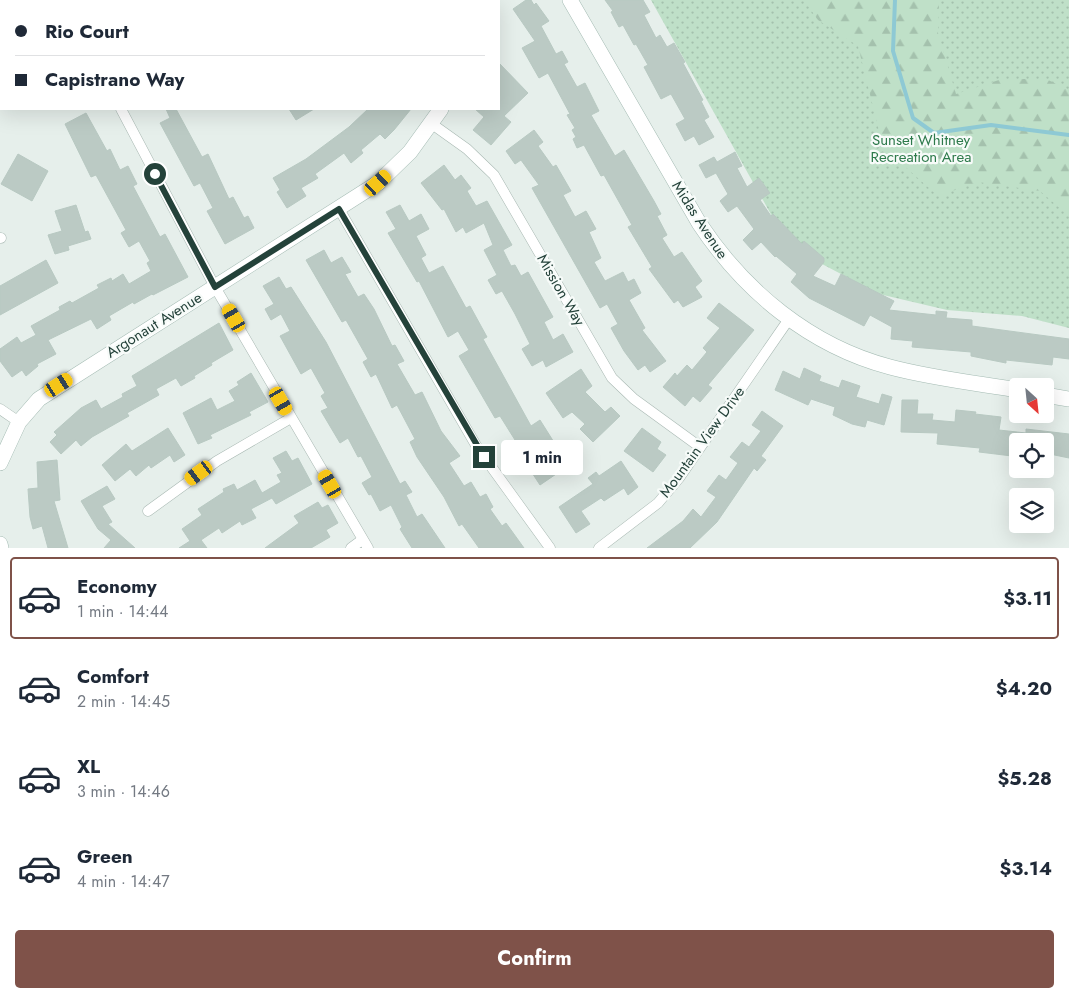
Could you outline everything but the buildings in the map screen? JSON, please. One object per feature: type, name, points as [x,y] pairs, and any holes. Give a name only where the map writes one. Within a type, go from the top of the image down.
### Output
[{"type":"street","name":"Midas Avenue","points":[[570,0],[710,240],[747,284],[789,320],[837,347],[889,367],[1009,388]]},
{"type":"street","points":[[122,110],[215,287],[365,544],[351,548]]},
{"type":"street","name":"Argonaut Avenue","points":[[0,463],[19,422],[39,399],[378,183],[410,152],[440,110]]},
{"type":"street","name":"Mission Way","points":[[432,124],[472,153],[494,175],[612,378],[634,399],[700,447]]},
{"type":"street","points":[[339,209],[477,447],[550,548]]},
{"type":"street","name":"Mountain View Drive","points":[[599,548],[658,503],[679,478],[789,320]]},
{"type":"street","points":[[1054,396],[1069,399]]},
{"type":"street","points":[[0,409],[19,422]]},
{"type":"street","points":[[148,511],[217,461],[291,418]]},
{"type":"street","points":[[0,544],[1,548]]},
{"type":"green space","name":"Sunset Whitney Recreation Area","points":[[651,0],[1069,0],[1069,328],[1022,316],[947,310],[879,294],[822,264],[773,218]]},
{"type":"green space","points":[[804,0],[939,0],[938,33],[956,94],[1002,79],[1046,79],[1069,90],[1069,216],[1040,191],[978,182],[938,196],[883,147],[858,46],[818,20]]},
{"type":"waterway","points":[[895,0],[893,51],[913,118],[934,133],[991,125],[1069,135]]},
{"type":"route","points":[[155,174],[215,287],[339,209],[484,457]]}]
